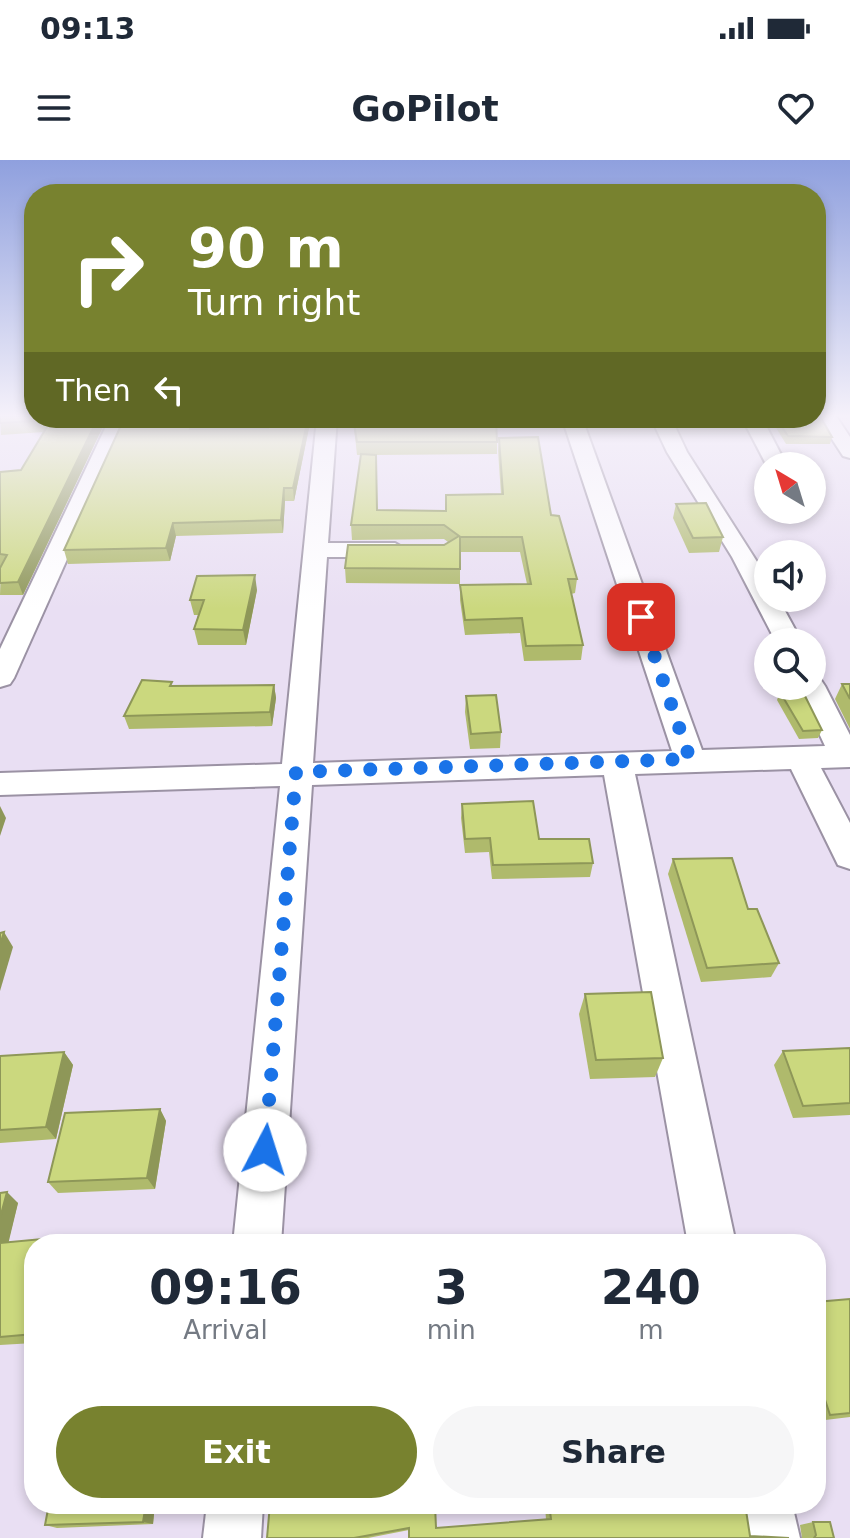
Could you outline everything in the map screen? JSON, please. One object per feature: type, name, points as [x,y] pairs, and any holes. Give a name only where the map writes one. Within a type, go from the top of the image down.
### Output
[{"type":"street","points":[[0,678],[91,480]]},
{"type":"street","points":[[258,1234],[321,480]]},
{"type":"street","points":[[594,480],[690,759]]},
{"type":"street","points":[[695,480],[744,557],[782,628]]},
{"type":"street","points":[[315,550],[415,550]]},
{"type":"street","points":[[0,784],[848,756],[818,700]]},
{"type":"street","points":[[800,756],[850,856]]},
{"type":"street","points":[[617,762],[710,1234]]},
{"type":"street","points":[[232,1538],[234,1514]]},
{"type":"street","points":[[766,1514],[771,1538]]},
{"type":"building","points":[[0,480],[68,480],[18,582],[0,583],[0,568],[7,555],[0,554]]},
{"type":"building","points":[[96,480],[295,480],[293,488],[284,488],[281,520],[173,523],[166,548],[64,550]]},
{"type":"building","points":[[357,480],[376,480],[377,510],[446,511],[446,495],[503,494],[502,480],[545,480],[551,515],[559,516],[577,579],[568,579],[583,645],[526,646],[522,618],[465,620],[460,585],[531,584],[522,537],[460,537],[460,569],[345,568],[348,545],[444,545],[459,536],[444,525],[351,525]]},
{"type":"building","points":[[706,503],[723,537],[693,538],[676,504]]},
{"type":"building","points":[[255,575],[243,630],[194,629],[204,600],[190,600],[197,576]]},
{"type":"building","points":[[142,680],[172,682],[170,686],[274,685],[270,712],[124,716]]},
{"type":"building","points":[[842,684],[850,684],[850,699]]},
{"type":"building","points":[[496,695],[501,732],[471,734],[466,696]]},
{"type":"building","points":[[785,700],[807,700],[822,730],[803,731]]},
{"type":"building","points":[[533,801],[539,839],[589,839],[593,863],[493,865],[490,838],[465,839],[462,804]]},
{"type":"building","points":[[732,858],[748,909],[757,909],[779,963],[707,968],[673,859]]},
{"type":"building","points":[[651,992],[663,1058],[596,1060],[585,994]]},
{"type":"building","points":[[850,1048],[850,1103],[803,1106],[783,1051]]},
{"type":"building","points":[[64,1052],[46,1127],[0,1130],[0,1056]]},
{"type":"building","points":[[160,1109],[147,1178],[48,1182],[65,1113]]},
{"type":"building","points":[[7,1192],[0,1218],[0,1193]]},
{"type":"building","points":[[24,1241],[24,1335],[0,1337],[0,1243]]},
{"type":"building","points":[[850,1299],[850,1413],[830,1415],[826,1403],[826,1301]]},
{"type":"building","points":[[47,1514],[144,1514],[143,1522],[45,1525]]},
{"type":"building","points":[[269,1514],[435,1514],[436,1528],[551,1519],[550,1514],[747,1514],[750,1536],[789,1538],[409,1538],[409,1528],[354,1538],[267,1538]]},
{"type":"building","points":[[813,1522],[830,1522],[834,1538],[814,1538]]},
{"type":"route","points":[[265,1150],[296,772],[690,759],[641,617]]}]
